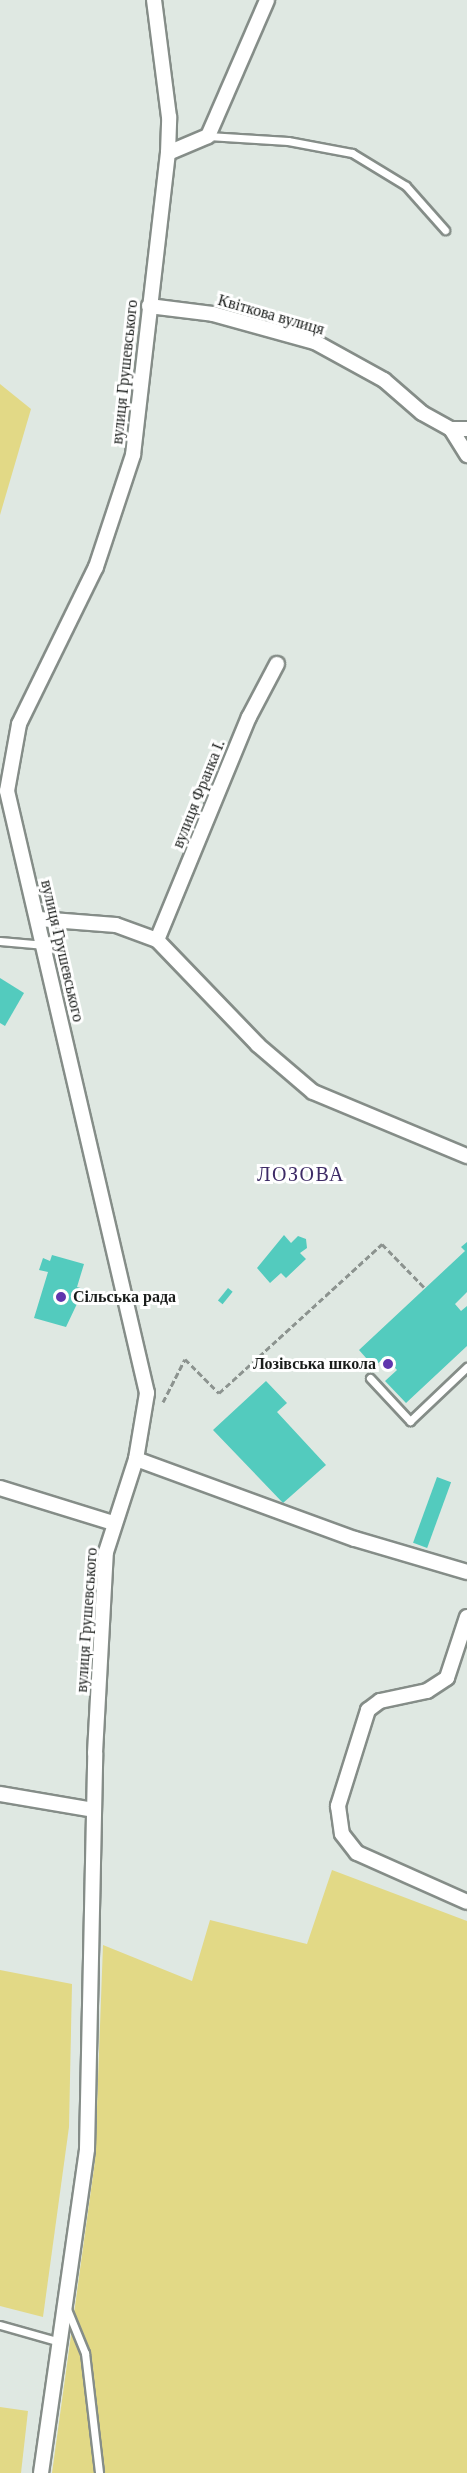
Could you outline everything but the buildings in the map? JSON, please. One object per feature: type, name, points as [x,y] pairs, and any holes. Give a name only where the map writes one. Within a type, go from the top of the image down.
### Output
[{"type":"street","name":"вулиця Грушевського","points":[[41,2473],[87,2149],[94,1810],[103,1582],[113,1523],[136,1459],[145,1424],[143,1366],[39,919],[3,791],[19,724],[115,520],[133,455],[168,153],[169,117],[154,0]]},
{"type":"street","points":[[168,153],[208,136],[267,0]]},
{"type":"street","name":"Квіткова вулиця","points":[[149,306],[213,314],[315,342],[384,380],[422,413],[451,429],[467,429]]},
{"type":"street","points":[[451,429],[467,454]]},
{"type":"street","name":"вулиця Франка І.","points":[[157,940],[249,717],[277,664]]},
{"type":"street","points":[[39,919],[116,925],[157,940],[258,1045],[313,1092],[467,1156]]},
{"type":"street","points":[[136,1459],[355,1539],[467,1572]]},
{"type":"street","points":[[0,1488],[113,1523]]},
{"type":"street","points":[[467,1617],[447,1678],[427,1691],[380,1701],[368,1710],[338,1806],[342,1834],[357,1853],[467,1902]]},
{"type":"street","points":[[0,1794],[94,1810]]},
{"type":"lane","points":[[208,136],[288,141],[352,153],[406,186],[445,230]]},
{"type":"lane","points":[[0,941],[45,945]]},
{"type":"lane","points":[[370,1378],[410,1421],[467,1367]]},
{"type":"lane","points":[[65,2303],[85,2353],[99,2473]]},
{"type":"lane","points":[[0,2325],[60,2342]]},
{"type":"path","points":[[185,1359],[219,1393],[382,1244],[423,1287]]},
{"type":"shaded area","points":[[0,384],[31,409],[0,515]]},
{"type":"shaded area","points":[[332,1870],[467,1921],[467,2473],[52,2473],[95,2161],[103,1945],[192,1981],[210,1920],[307,1944]]},
{"type":"shaded area","points":[[0,1970],[72,1984],[69,2127],[43,2317],[0,2306]]},
{"type":"shaded area","points":[[0,2407],[28,2411],[21,2473],[0,2473]]},
{"type":"place","name":"Сільська рада","points":[[61,1297]]},
{"type":"place","name":"Лозівська школа","points":[[388,1364]]},
{"type":"district","name":"ЛОЗОВА","points":[[301,1174]]}]
